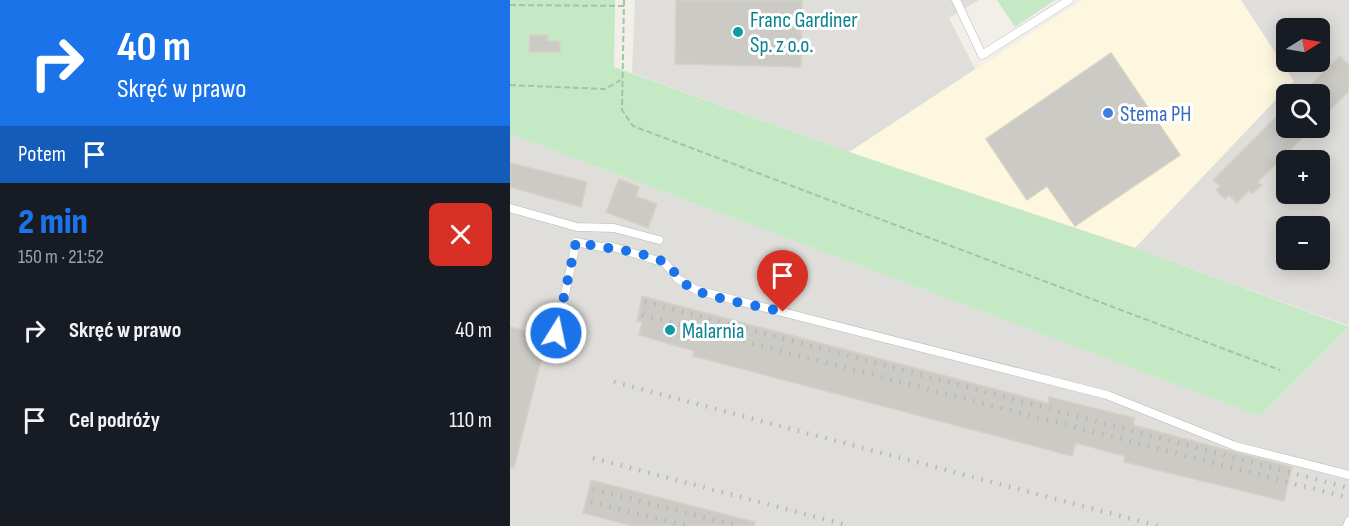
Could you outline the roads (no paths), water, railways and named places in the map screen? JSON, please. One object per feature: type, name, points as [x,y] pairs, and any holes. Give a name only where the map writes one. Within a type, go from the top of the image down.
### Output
[{"type":"lane","points":[[956,0],[982,55],[1069,0]]},
{"type":"lane","points":[[510,208],[577,227],[614,228],[659,240]]},
{"type":"lane","points":[[556,333],[576,242],[601,247],[610,246],[665,263],[678,279],[696,290],[1107,395],[1235,446],[1349,475]]},
{"type":"lane","points":[[1347,526],[1349,521]]},
{"type":"railway","points":[[645,302],[1349,488]]},
{"type":"railway","points":[[642,315],[1349,498]]},
{"type":"railway","points":[[614,382],[1158,526]]},
{"type":"railway","points":[[593,458],[850,526]]},
{"type":"railway","points":[[593,489],[738,526]]},
{"type":"railway","points":[[591,502],[687,526]]},
{"type":"place","name":"Franc Gardiner Sp. z o.o.","points":[[738,32]]},
{"type":"place","name":"Stema PH","points":[[1108,113]]},
{"type":"place","name":"Malarnia","points":[[670,330]]}]
